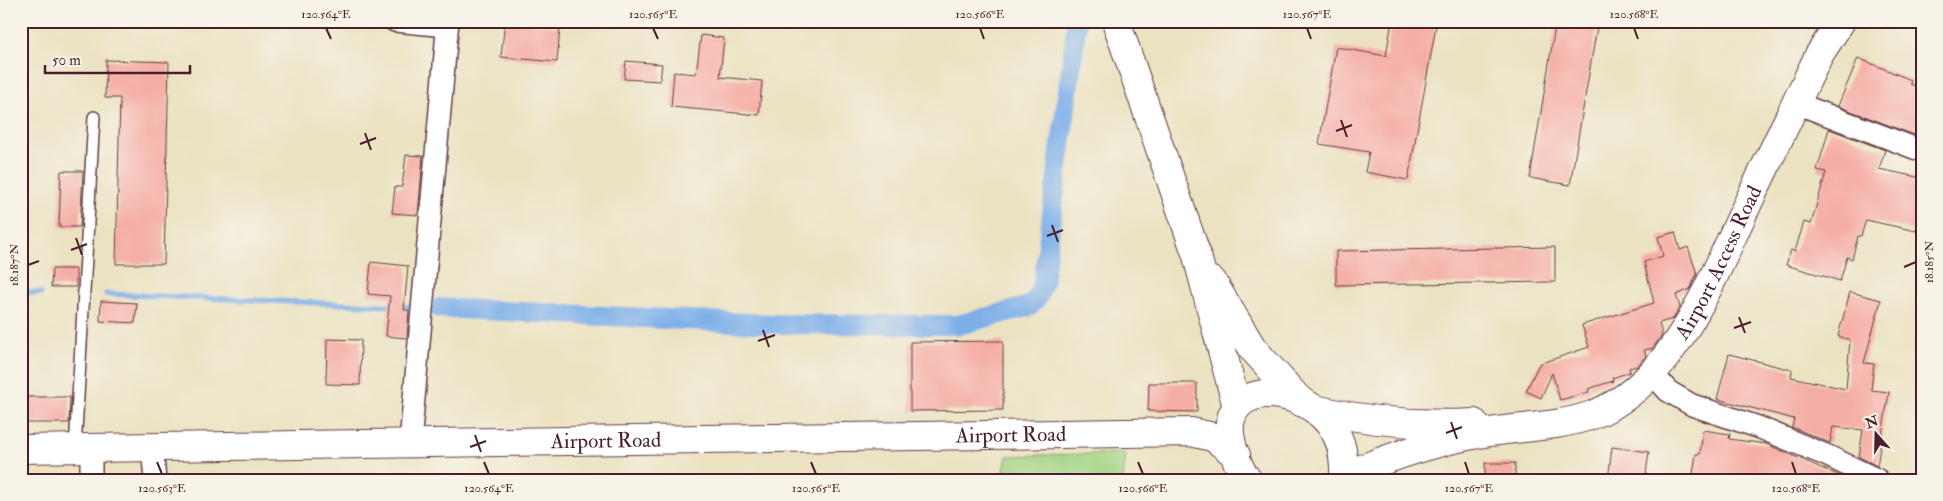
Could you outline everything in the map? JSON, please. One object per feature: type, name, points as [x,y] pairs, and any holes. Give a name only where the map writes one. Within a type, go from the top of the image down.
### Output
[{"type":"main road","points":[[1116,21],[1197,256],[1233,414],[1231,440],[1244,473]]},
{"type":"main road","name":"Airport Access Road","points":[[1343,478],[1422,448],[1482,433],[1592,415],[1628,395],[1652,372],[1680,338],[1702,298],[1819,55],[1841,21]]},
{"type":"main road","points":[[1197,256],[1253,349],[1308,405],[1329,422],[1336,432],[1342,446],[1343,478]]},
{"type":"main road","name":"Airport Access Road","points":[[1233,414],[1248,399],[1272,393],[1348,417],[1402,422],[1486,422],[1527,427]]},
{"type":"main road","points":[[1191,432],[1214,427],[1233,414]]},
{"type":"main road","points":[[1191,432],[1214,437],[1244,473]]},
{"type":"main road","name":"Airport Road","points":[[21,449],[1191,432]]},
{"type":"street","points":[[395,21],[448,24],[410,443]]},
{"type":"street","points":[[1796,103],[1922,151]]},
{"type":"street","points":[[1652,372],[1668,391],[1692,405],[1767,431],[1878,480]]},
{"type":"street","points":[[152,447],[155,480]]},
{"type":"street","points":[[83,448],[91,480]]},
{"type":"lane","points":[[83,448],[94,117]]},
{"type":"green space","points":[[1126,453],[1123,480],[1002,480],[1007,456]]},
{"type":"building","points":[[505,21],[560,27],[557,62],[501,57]]},
{"type":"building","points":[[1392,21],[1437,21],[1408,180],[1365,172],[1369,152],[1319,144],[1336,47],[1386,56]]},
{"type":"building","points":[[1556,21],[1598,21],[1570,185],[1530,178]]},
{"type":"building","points":[[701,35],[724,38],[720,77],[762,81],[759,115],[671,107],[674,72],[696,74]]},
{"type":"building","points":[[1858,58],[1911,80],[1910,84],[1922,88],[1922,138],[1838,106]]},
{"type":"building","points":[[106,60],[169,62],[164,264],[116,264],[120,98],[105,98]]},
{"type":"building","points":[[626,61],[662,64],[660,81],[624,79]]},
{"type":"building","points":[[1829,129],[1885,150],[1879,169],[1922,178],[1922,204],[1916,231],[1866,220],[1861,236],[1858,236],[1852,259],[1847,257],[1840,281],[1786,265],[1791,250],[1795,251],[1804,222],[1811,224],[1826,172],[1817,170]]},
{"type":"building","points":[[406,155],[423,156],[418,215],[392,213],[395,187],[402,187]]},
{"type":"building","points":[[61,171],[83,171],[80,227],[59,227]]},
{"type":"building","points":[[1675,232],[1680,250],[1688,247],[1697,274],[1690,289],[1676,295],[1680,307],[1673,319],[1659,323],[1662,335],[1653,348],[1644,350],[1646,356],[1637,366],[1629,368],[1630,372],[1612,378],[1613,381],[1588,389],[1589,392],[1560,400],[1552,373],[1541,398],[1526,391],[1539,364],[1589,347],[1582,325],[1654,303],[1644,262],[1663,256],[1658,237]]},
{"type":"building","points":[[1555,247],[1555,282],[1336,285],[1336,251]]},
{"type":"building","points":[[371,262],[408,266],[404,310],[409,310],[407,338],[386,336],[390,296],[368,294]]},
{"type":"building","points":[[52,269],[76,269],[76,287],[51,287]]},
{"type":"building","points":[[1850,292],[1881,300],[1864,363],[1874,364],[1871,390],[1889,392],[1877,466],[1859,457],[1863,430],[1833,427],[1830,443],[1792,427],[1794,419],[1717,399],[1729,354],[1792,370],[1791,377],[1846,389],[1850,340],[1838,336]]},
{"type":"building","points":[[101,301],[137,303],[135,323],[100,321]]},
{"type":"building","points":[[327,339],[361,340],[360,385],[326,384]]},
{"type":"building","points":[[1003,341],[1003,410],[910,411],[910,342]]},
{"type":"building","points":[[1149,383],[1197,383],[1197,412],[1148,411]]},
{"type":"building","points":[[21,397],[70,397],[69,423],[21,423]]},
{"type":"building","points":[[1703,430],[1730,434],[1729,439],[1766,444],[1849,480],[1692,480],[1696,454],[1700,454]]},
{"type":"building","points":[[1612,447],[1649,452],[1645,480],[1608,480]]},
{"type":"building","points":[[1485,463],[1515,463],[1515,480],[1485,480]]},
{"type":"waterway","points":[[439,308],[771,324],[958,325],[1030,306],[1037,298],[1043,283],[1077,21]]},
{"type":"waterway","points":[[21,292],[41,293]]},
{"type":"waterway","points":[[106,294],[418,307]]}]
